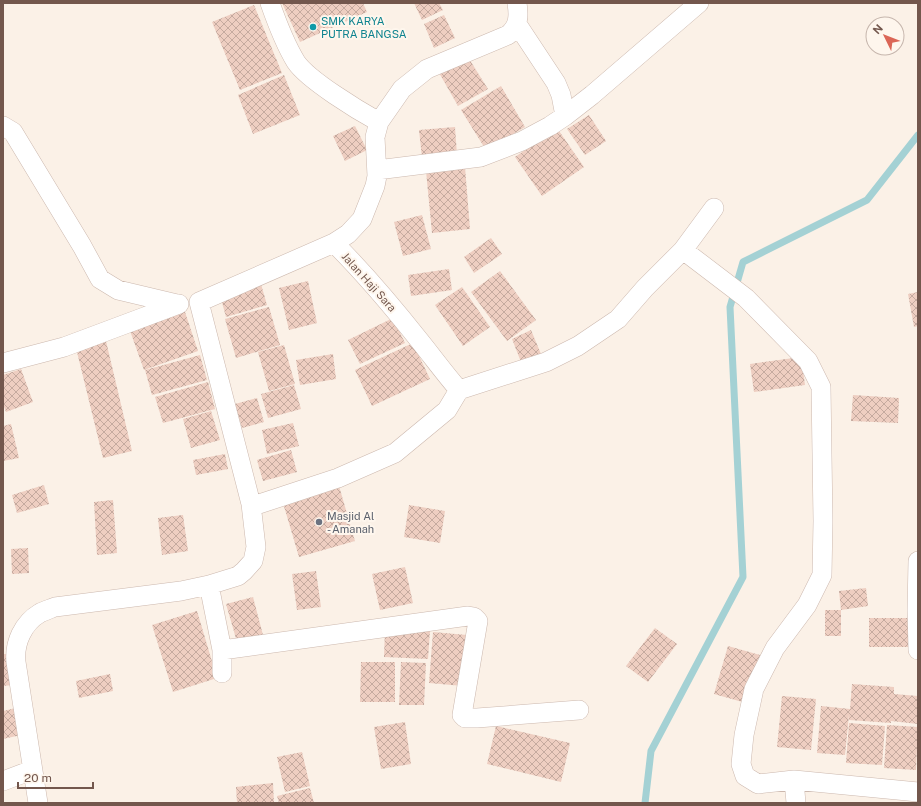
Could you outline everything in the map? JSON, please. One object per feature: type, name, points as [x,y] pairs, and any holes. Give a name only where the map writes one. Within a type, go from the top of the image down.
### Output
[{"type":"street","points":[[270,3],[279,29],[297,63],[304,71],[378,122]]},
{"type":"street","points":[[517,3],[517,24],[556,83],[561,95],[565,116]]},
{"type":"street","points":[[377,170],[481,158],[522,141],[550,126],[592,95],[698,3]]},
{"type":"street","name":"Jalan Haji Sara","points":[[459,390],[383,297],[354,263],[334,243],[348,234],[362,219],[375,186],[377,170],[375,137],[378,122],[402,89],[427,69],[508,35],[514,30],[517,24]]},
{"type":"street","points":[[3,126],[13,132],[82,246],[100,279],[118,290],[177,304]]},
{"type":"street","points":[[252,504],[259,504],[338,478],[395,453],[447,410],[459,390],[546,362],[578,346],[618,319],[683,250],[714,208]]},
{"type":"street","points":[[3,362],[64,347],[177,304],[198,302],[334,243]]},
{"type":"street","points":[[683,250],[718,275],[746,298],[808,361],[821,387],[823,521],[822,575],[807,605],[775,648],[754,689],[744,736],[741,764],[745,776],[758,784],[794,780],[918,792]]},
{"type":"street","points":[[38,803],[15,652],[11,636],[39,613],[55,607],[209,586],[238,576],[253,561],[256,547],[252,504],[198,302]]},
{"type":"street","points":[[918,560],[918,650]]},
{"type":"street","points":[[209,586],[222,650],[222,673]]},
{"type":"street","points":[[222,650],[468,616],[474,617],[478,621],[462,715],[465,718],[578,710]]},
{"type":"street","points":[[3,781],[32,770]]},
{"type":"street","points":[[794,780],[796,803]]},
{"type":"building","name":"SMK KARYA PUTRA BANGSA","points":[[282,3],[363,3],[367,12],[300,42]]},
{"type":"building","points":[[414,3],[439,3],[443,10],[422,20]]},
{"type":"building","points":[[254,5],[282,73],[240,90],[212,22]]},
{"type":"building","points":[[444,15],[455,38],[434,48],[424,24]]},
{"type":"building","points":[[466,54],[488,89],[458,106],[438,71]]},
{"type":"building","points":[[284,75],[300,115],[253,134],[238,95]]},
{"type":"building","points":[[501,86],[525,127],[486,150],[461,110]]},
{"type":"building","points":[[589,115],[606,141],[585,155],[567,129]]},
{"type":"building","points":[[355,126],[367,150],[345,161],[333,136]]},
{"type":"building","points":[[455,127],[457,155],[422,158],[419,130]]},
{"type":"building","points":[[557,128],[584,167],[542,196],[515,157]]},
{"type":"building","points":[[465,167],[470,229],[432,233],[426,171]]},
{"type":"building","points":[[422,215],[431,249],[403,256],[394,222]]},
{"type":"building","points":[[491,238],[502,254],[474,273],[464,257]]},
{"type":"building","points":[[449,269],[452,290],[411,296],[408,275]]},
{"type":"building","points":[[500,271],[536,320],[507,341],[471,292]]},
{"type":"building","points":[[308,281],[317,323],[289,330],[279,288]]},
{"type":"building","points":[[261,284],[267,305],[226,317],[220,295]]},
{"type":"building","points":[[462,287],[490,327],[463,346],[435,305]]},
{"type":"building","points":[[918,292],[918,326],[914,327],[908,294]]},
{"type":"building","points":[[269,307],[280,345],[236,358],[225,319]]},
{"type":"building","points":[[184,309],[198,351],[144,370],[129,328]]},
{"type":"building","points":[[393,318],[405,343],[360,364],[348,340]]},
{"type":"building","points":[[531,330],[541,354],[521,362],[512,339]]},
{"type":"building","points":[[106,341],[132,451],[103,458],[76,348]]},
{"type":"building","points":[[413,343],[430,379],[372,406],[355,370]]},
{"type":"building","points":[[284,345],[295,384],[269,391],[258,352]]},
{"type":"building","points":[[333,354],[336,379],[300,385],[296,360]]},
{"type":"building","points":[[200,355],[207,380],[152,395],[145,370]]},
{"type":"building","points":[[801,357],[805,385],[754,392],[750,364]]},
{"type":"building","points":[[21,369],[33,402],[6,412],[3,404],[3,375]]},
{"type":"building","points":[[208,382],[215,409],[163,423],[155,397]]},
{"type":"building","points":[[294,385],[301,409],[268,418],[261,394]]},
{"type":"building","points":[[853,395],[899,398],[898,423],[851,421]]},
{"type":"building","points":[[257,398],[264,422],[242,428],[235,404]]},
{"type":"building","points":[[211,411],[220,440],[191,448],[183,419]]},
{"type":"building","points":[[293,423],[299,446],[267,454],[262,430]]},
{"type":"building","points":[[11,424],[19,458],[3,461],[3,426]]},
{"type":"building","points":[[291,450],[297,472],[263,481],[257,460]]},
{"type":"building","points":[[225,454],[228,469],[196,475],[193,460]]},
{"type":"building","points":[[44,485],[49,504],[17,513],[12,495]]},
{"type":"building","name":"Masjid Al - Amanah","points":[[339,486],[355,541],[299,557],[283,503]]},
{"type":"building","points":[[113,500],[117,553],[97,555],[94,502]]},
{"type":"building","points":[[409,505],[445,511],[440,543],[404,537]]},
{"type":"building","points":[[183,515],[188,551],[162,555],[158,518]]},
{"type":"building","points":[[28,548],[29,573],[12,574],[11,549]]},
{"type":"building","points":[[405,567],[413,603],[380,610],[372,574]]},
{"type":"building","points":[[316,571],[321,607],[297,610],[292,574]]},
{"type":"building","points":[[866,588],[868,606],[841,610],[839,591]]},
{"type":"building","points":[[253,597],[263,635],[237,642],[226,604]]},
{"type":"building","points":[[825,610],[841,610],[841,636],[825,636]]},
{"type":"building","points":[[197,611],[217,678],[173,692],[152,625]]},
{"type":"building","points":[[869,618],[911,618],[911,647],[869,647]]},
{"type":"building","points":[[655,628],[677,644],[648,682],[626,666]]},
{"type":"building","points":[[385,629],[430,631],[428,659],[384,657]]},
{"type":"building","points":[[433,632],[467,635],[463,686],[429,683]]},
{"type":"building","points":[[728,646],[760,655],[746,703],[714,694]]},
{"type":"building","points":[[3,654],[10,654],[13,685],[3,686]]},
{"type":"building","points":[[361,662],[395,662],[395,702],[360,702]]},
{"type":"building","points":[[401,662],[426,663],[424,705],[399,705]]},
{"type":"building","points":[[110,674],[113,691],[79,698],[76,681]]},
{"type":"building","points":[[852,684],[894,687],[894,694],[918,696],[918,724],[891,721],[891,723],[849,720],[849,715],[845,755],[817,753],[821,706],[850,709]]},
{"type":"building","points":[[782,696],[816,699],[811,750],[777,747]]},
{"type":"building","points":[[16,708],[21,735],[3,739],[3,711]]},
{"type":"building","points":[[405,722],[411,764],[381,769],[374,727]]},
{"type":"building","points":[[849,723],[885,726],[882,765],[846,763]]},
{"type":"building","points":[[887,725],[918,727],[916,770],[884,768]]},
{"type":"building","points":[[496,726],[570,743],[561,782],[487,764]]},
{"type":"building","points":[[302,752],[310,786],[285,792],[277,757]]},
{"type":"building","points":[[273,783],[274,803],[237,803],[236,787]]},
{"type":"building","points":[[310,788],[314,803],[279,803],[277,796]]},
{"type":"waterway","points":[[645,803],[651,751],[743,577],[730,307],[743,262],[867,200],[918,135]]},
{"type":"place","name":"SMK KARYA PUTRA BANGSA","points":[[313,27]]},
{"type":"place","name":"Masjid Al - Amanah","points":[[319,522]]}]
